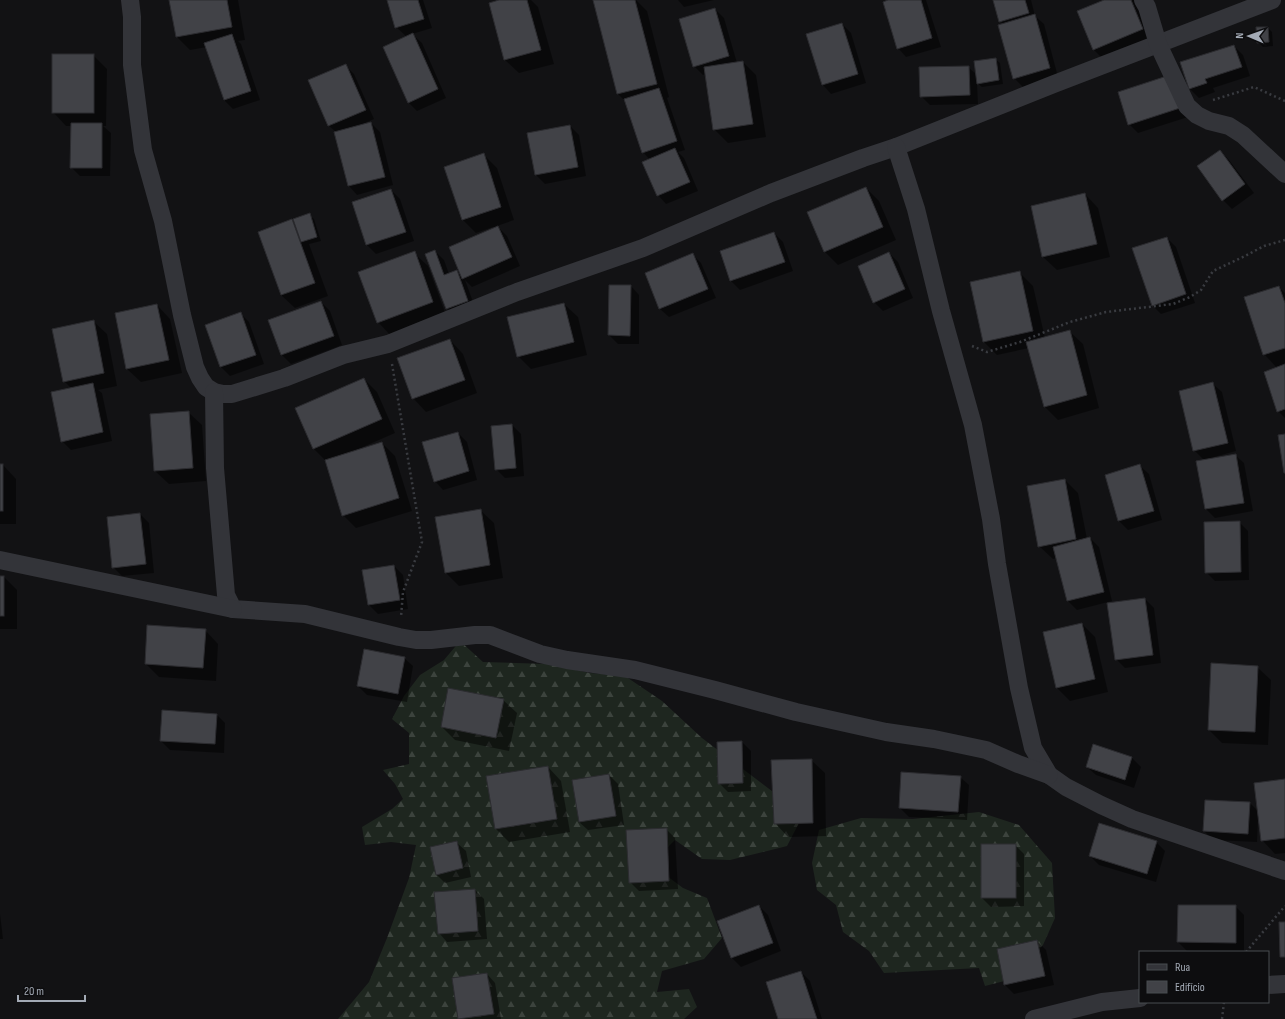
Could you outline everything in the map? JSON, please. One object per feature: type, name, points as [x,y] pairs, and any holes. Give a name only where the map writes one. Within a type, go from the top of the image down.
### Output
[{"type":"street","points":[[130,0],[132,17],[132,65],[143,150],[163,221],[182,315],[195,367],[206,387],[214,392],[223,394],[232,394],[284,378],[343,355],[388,344],[517,292],[643,248],[770,193],[896,147],[1158,44],[1249,4],[1272,0]]},
{"type":"street","points":[[1143,0],[1147,7],[1158,44],[1187,106],[1197,115],[1209,121],[1228,126],[1243,134],[1285,174]]},
{"type":"street","points":[[896,147],[916,209],[946,329],[973,425],[991,519],[1018,688],[1033,748],[1049,775]]},
{"type":"street","points":[[214,392],[215,468],[226,595],[233,609]]},
{"type":"street","points":[[0,560],[233,609],[305,614],[416,640],[490,635],[540,654],[568,660],[635,670],[796,712],[886,732],[934,739],[986,750],[1018,764],[1049,775],[1066,787],[1132,819],[1285,871]]},
{"type":"street","points":[[1269,985],[1285,984]]},
{"type":"street","points":[[1034,1019],[1102,1002],[1139,998]]},
{"type":"path","points":[[1187,106],[1228,96],[1254,87],[1285,101]]},
{"type":"path","points":[[946,329],[975,348],[987,352],[1020,342],[1070,322],[1106,312],[1173,304],[1190,297],[1201,290],[1213,270],[1264,246],[1285,240]]},
{"type":"path","points":[[388,344],[422,542],[403,592],[399,637]]},
{"type":"path","points":[[1247,951],[1285,906]]},
{"type":"path","points":[[1222,1019],[1224,1003]]},
{"type":"green space","points":[[460,641],[483,662],[547,664],[590,673],[625,676],[662,701],[702,738],[785,801],[799,823],[787,846],[730,860],[702,859],[675,840],[651,864],[683,888],[707,898],[722,938],[704,959],[662,971],[657,992],[689,989],[697,1007],[684,1019],[338,1019],[369,982],[409,878],[416,845],[391,842],[365,845],[362,827],[392,809],[403,799],[395,784],[383,770],[409,764],[409,733],[392,719],[404,696],[420,675],[444,660]]},
{"type":"green space","points":[[979,812],[1019,825],[1052,863],[1055,918],[1043,945],[1012,979],[985,986],[979,968],[884,973],[869,951],[843,932],[836,905],[817,890],[812,863],[819,830],[861,818],[913,819]]},
{"type":"building","points":[[169,0],[227,0],[232,27],[176,37]]},
{"type":"building","points":[[387,0],[418,0],[424,19],[395,28]]},
{"type":"building","points":[[499,0],[527,0],[541,50],[504,60],[489,3]]},
{"type":"building","points":[[593,0],[635,0],[657,84],[617,94]]},
{"type":"building","points":[[888,0],[921,0],[932,38],[897,49],[883,2]]},
{"type":"building","points":[[993,0],[1025,0],[1029,13],[999,22]]},
{"type":"building","points":[[1104,0],[1131,0],[1143,29],[1093,50],[1077,11]]},
{"type":"building","points":[[715,8],[729,56],[693,67],[679,19]]},
{"type":"building","points":[[1035,14],[1050,68],[1013,79],[998,25]]},
{"type":"building","points":[[842,23],[858,74],[822,85],[806,34]]},
{"type":"building","points":[[1256,27],[1268,27],[1269,42],[1257,43]]},
{"type":"building","points":[[413,33],[438,89],[408,103],[383,47]]},
{"type":"building","points":[[232,34],[251,91],[224,100],[204,43]]},
{"type":"building","points":[[1234,45],[1242,67],[1205,79],[1207,83],[1189,89],[1180,62]]},
{"type":"building","points":[[52,54],[94,54],[94,113],[52,113]]},
{"type":"building","points":[[996,58],[999,80],[977,84],[974,61]]},
{"type":"building","points":[[743,61],[753,124],[713,130],[704,67]]},
{"type":"building","points":[[346,64],[366,110],[328,126],[308,80]]},
{"type":"building","points":[[969,66],[970,95],[920,97],[919,67]]},
{"type":"building","points":[[1170,75],[1180,108],[1128,125],[1118,92]]},
{"type":"building","points":[[659,88],[677,141],[642,153],[624,99]]},
{"type":"building","points":[[371,122],[385,177],[348,186],[334,132]]},
{"type":"building","points":[[71,123],[102,123],[102,168],[70,168]]},
{"type":"building","points":[[570,125],[578,167],[535,175],[527,133]]},
{"type":"building","points":[[675,148],[690,182],[657,196],[642,162]]},
{"type":"building","points":[[1220,150],[1245,184],[1222,201],[1197,166]]},
{"type":"building","points":[[484,153],[501,207],[462,220],[444,167]]},
{"type":"building","points":[[866,187],[883,227],[824,252],[807,212]]},
{"type":"building","points":[[391,189],[406,232],[366,245],[352,202]]},
{"type":"building","points":[[1085,193],[1097,244],[1042,257],[1031,206]]},
{"type":"building","points":[[310,213],[317,237],[301,242],[293,219]]},
{"type":"building","points":[[292,219],[315,283],[281,295],[258,232]]},
{"type":"building","points":[[498,226],[512,257],[462,279],[449,247]]},
{"type":"building","points":[[774,232],[785,262],[730,281],[720,251]]},
{"type":"building","points":[[1167,237],[1186,294],[1152,306],[1132,248]]},
{"type":"building","points":[[435,250],[444,275],[457,270],[468,301],[446,309],[425,254]]},
{"type":"building","points":[[415,251],[433,302],[377,323],[358,272]]},
{"type":"building","points":[[889,252],[905,289],[873,303],[858,266]]},
{"type":"building","points":[[693,253],[708,289],[659,309],[645,273]]},
{"type":"building","points":[[1020,271],[1033,331],[983,342],[970,282]]},
{"type":"building","points":[[609,285],[631,285],[630,336],[608,335]]},
{"type":"building","points":[[1279,286],[1285,303],[1285,348],[1263,355],[1244,297]]},
{"type":"building","points":[[321,301],[334,336],[281,355],[268,320]]},
{"type":"building","points":[[564,303],[574,342],[517,357],[507,317]]},
{"type":"building","points":[[157,304],[169,360],[126,369],[115,313]]},
{"type":"building","points":[[241,312],[256,355],[220,367],[205,325]]},
{"type":"building","points":[[94,320],[104,373],[63,382],[52,329]]},
{"type":"building","points":[[1070,330],[1087,395],[1044,407],[1026,342]]},
{"type":"building","points":[[450,339],[465,380],[412,399],[397,358]]},
{"type":"building","points":[[1285,364],[1285,409],[1277,412],[1264,372]]},
{"type":"building","points":[[364,378],[382,419],[313,449],[295,408]]},
{"type":"building","points":[[1213,382],[1228,443],[1193,451],[1179,391]]},
{"type":"building","points":[[93,383],[103,432],[61,442],[51,392]]},
{"type":"building","points":[[189,411],[193,468],[154,471],[150,414]]},
{"type":"building","points":[[512,424],[516,468],[495,470],[491,426]]},
{"type":"building","points":[[458,432],[469,471],[434,482],[422,442]]},
{"type":"building","points":[[1285,434],[1285,473],[1284,473],[1278,435]]},
{"type":"building","points":[[382,442],[399,498],[342,516],[325,460]]},
{"type":"building","points":[[1236,454],[1244,503],[1205,509],[1196,461]]},
{"type":"building","points":[[0,464],[3,464],[3,511],[0,511]]},
{"type":"building","points":[[1140,464],[1154,511],[1118,521],[1105,475]]},
{"type":"building","points":[[1065,479],[1076,539],[1038,547],[1027,486]]},
{"type":"building","points":[[481,509],[490,565],[445,573],[435,517]]},
{"type":"building","points":[[140,513],[146,564],[112,568],[107,517]]},
{"type":"building","points":[[1240,521],[1241,572],[1205,573],[1204,522]]},
{"type":"building","points":[[1090,537],[1104,592],[1067,601],[1053,547]]},
{"type":"building","points":[[394,565],[400,600],[368,605],[362,570]]},
{"type":"building","points":[[0,576],[4,576],[4,616],[0,616]]},
{"type":"building","points":[[1145,598],[1153,655],[1115,660],[1107,603]]},
{"type":"building","points":[[1082,623],[1095,679],[1056,688],[1043,632]]},
{"type":"building","points":[[147,625],[206,629],[203,668],[145,664]]},
{"type":"building","points":[[364,649],[405,657],[398,694],[357,686]]},
{"type":"building","points":[[1211,663],[1258,666],[1255,732],[1208,730]]},
{"type":"building","points":[[448,688],[504,699],[496,738],[441,727]]},
{"type":"building","points":[[162,710],[217,714],[215,744],[160,741]]},
{"type":"building","points":[[742,741],[743,783],[718,784],[717,742]]},
{"type":"building","points":[[1093,744],[1132,757],[1125,780],[1086,767]]},
{"type":"building","points":[[812,759],[813,823],[774,824],[771,760]]},
{"type":"building","points":[[548,766],[557,819],[495,829],[486,776]]},
{"type":"building","points":[[901,772],[961,776],[958,812],[899,808]]},
{"type":"building","points":[[609,774],[616,816],[579,822],[572,780]]},
{"type":"building","points":[[1285,779],[1285,838],[1261,841],[1254,783]]},
{"type":"building","points":[[1205,800],[1250,802],[1248,834],[1203,831]]},
{"type":"building","points":[[1099,823],[1157,841],[1147,874],[1089,856]]},
{"type":"building","points":[[667,828],[669,881],[629,883],[626,830]]},
{"type":"building","points":[[457,841],[463,868],[436,875],[430,847]]},
{"type":"building","points":[[981,844],[1016,844],[1016,898],[981,898]]},
{"type":"building","points":[[475,889],[478,931],[438,934],[434,892]]},
{"type":"building","points":[[759,905],[773,943],[731,958],[717,921]]},
{"type":"building","points":[[1178,905],[1236,905],[1236,943],[1177,942]]},
{"type":"building","points":[[1279,922],[1285,922],[1285,957],[1280,957]]},
{"type":"building","points":[[1037,940],[1045,976],[1004,985],[997,949]]},
{"type":"building","points":[[801,971],[817,1019],[778,1019],[766,982]]},
{"type":"building","points":[[487,973],[494,1014],[458,1019],[452,978]]}]
